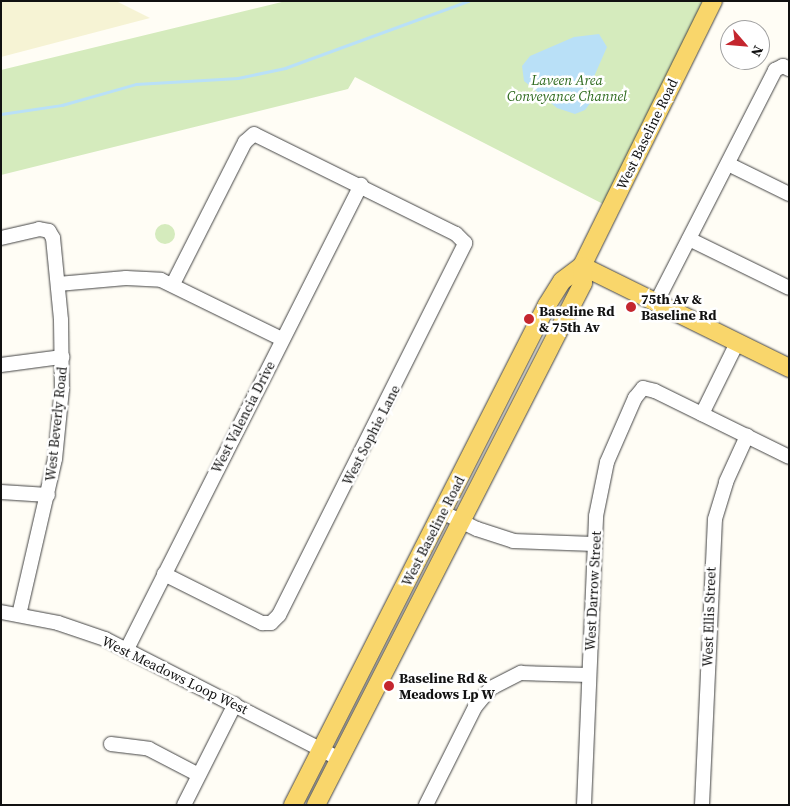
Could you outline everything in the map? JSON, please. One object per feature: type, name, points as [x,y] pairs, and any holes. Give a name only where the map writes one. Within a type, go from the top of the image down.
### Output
[{"type":"main road","name":"West Baseline Road","points":[[293,805],[547,306],[562,281],[582,266],[713,1]]},
{"type":"main road","name":"West Baseline Road","points":[[316,805],[583,282],[582,266]]},
{"type":"main road","points":[[582,266],[789,368]]},
{"type":"street","points":[[656,303],[775,70],[786,67]]},
{"type":"street","points":[[173,284],[244,142],[254,134],[361,185]]},
{"type":"street","points":[[728,164],[789,194]]},
{"type":"street","name":"West Sophie Lane","points":[[164,574],[262,623],[272,623],[279,615],[387,404],[465,243],[456,234],[361,185]]},
{"type":"street","name":"West Valencia Drive","points":[[127,649],[361,185]]},
{"type":"street","name":"West Beverly Road","points":[[1,238],[39,229],[49,231],[53,238],[58,284],[62,357],[59,422],[48,495],[19,615]]},
{"type":"street","points":[[689,239],[789,288]]},
{"type":"street","points":[[58,284],[126,278],[143,278],[173,284],[282,339]]},
{"type":"street","points":[[738,342],[702,414],[789,457]]},
{"type":"street","points":[[1,365],[62,357]]},
{"type":"street","name":"West Darrow Street","points":[[584,805],[594,544],[607,462],[634,398],[643,388],[702,414]]},
{"type":"street","name":"West Ellis Street","points":[[702,805],[715,519],[726,482],[747,436]]},
{"type":"street","points":[[1,492],[48,495]]},
{"type":"street","points":[[442,512],[513,541],[594,544]]},
{"type":"street","name":"West Meadows Loop West","points":[[1,612],[58,623],[127,649],[340,759]]},
{"type":"street","points":[[426,805],[475,707],[491,688],[522,673],[589,675]]},
{"type":"street","points":[[184,805],[235,704]]},
{"type":"street","points":[[111,744],[149,749],[199,775]]},
{"type":"shaded area","points":[[1,1],[116,1],[150,18],[1,57]]},
{"type":"green space","name":"Laveen Area Conveyance Channel","points":[[286,1],[706,1],[605,205],[355,77],[348,89],[1,175],[1,70]]},
{"type":"green space","points":[[165,224],[172,227],[175,234],[172,241],[165,244],[158,241],[155,234],[158,227]]},
{"type":"water","points":[[599,34],[607,47],[586,95],[591,102],[585,110],[575,114],[557,108],[524,81],[522,66],[530,56],[574,37]]},
{"type":"waterway","points":[[1,114],[62,105],[136,84],[238,78],[285,68],[468,1]]},
{"type":"place","name":"75th Av & Baseline Rd","points":[[631,307]]},
{"type":"place","name":"Baseline Rd & 75th Av","points":[[529,319]]},
{"type":"place","name":"Baseline Rd & Meadows Lp W","points":[[389,686]]}]
